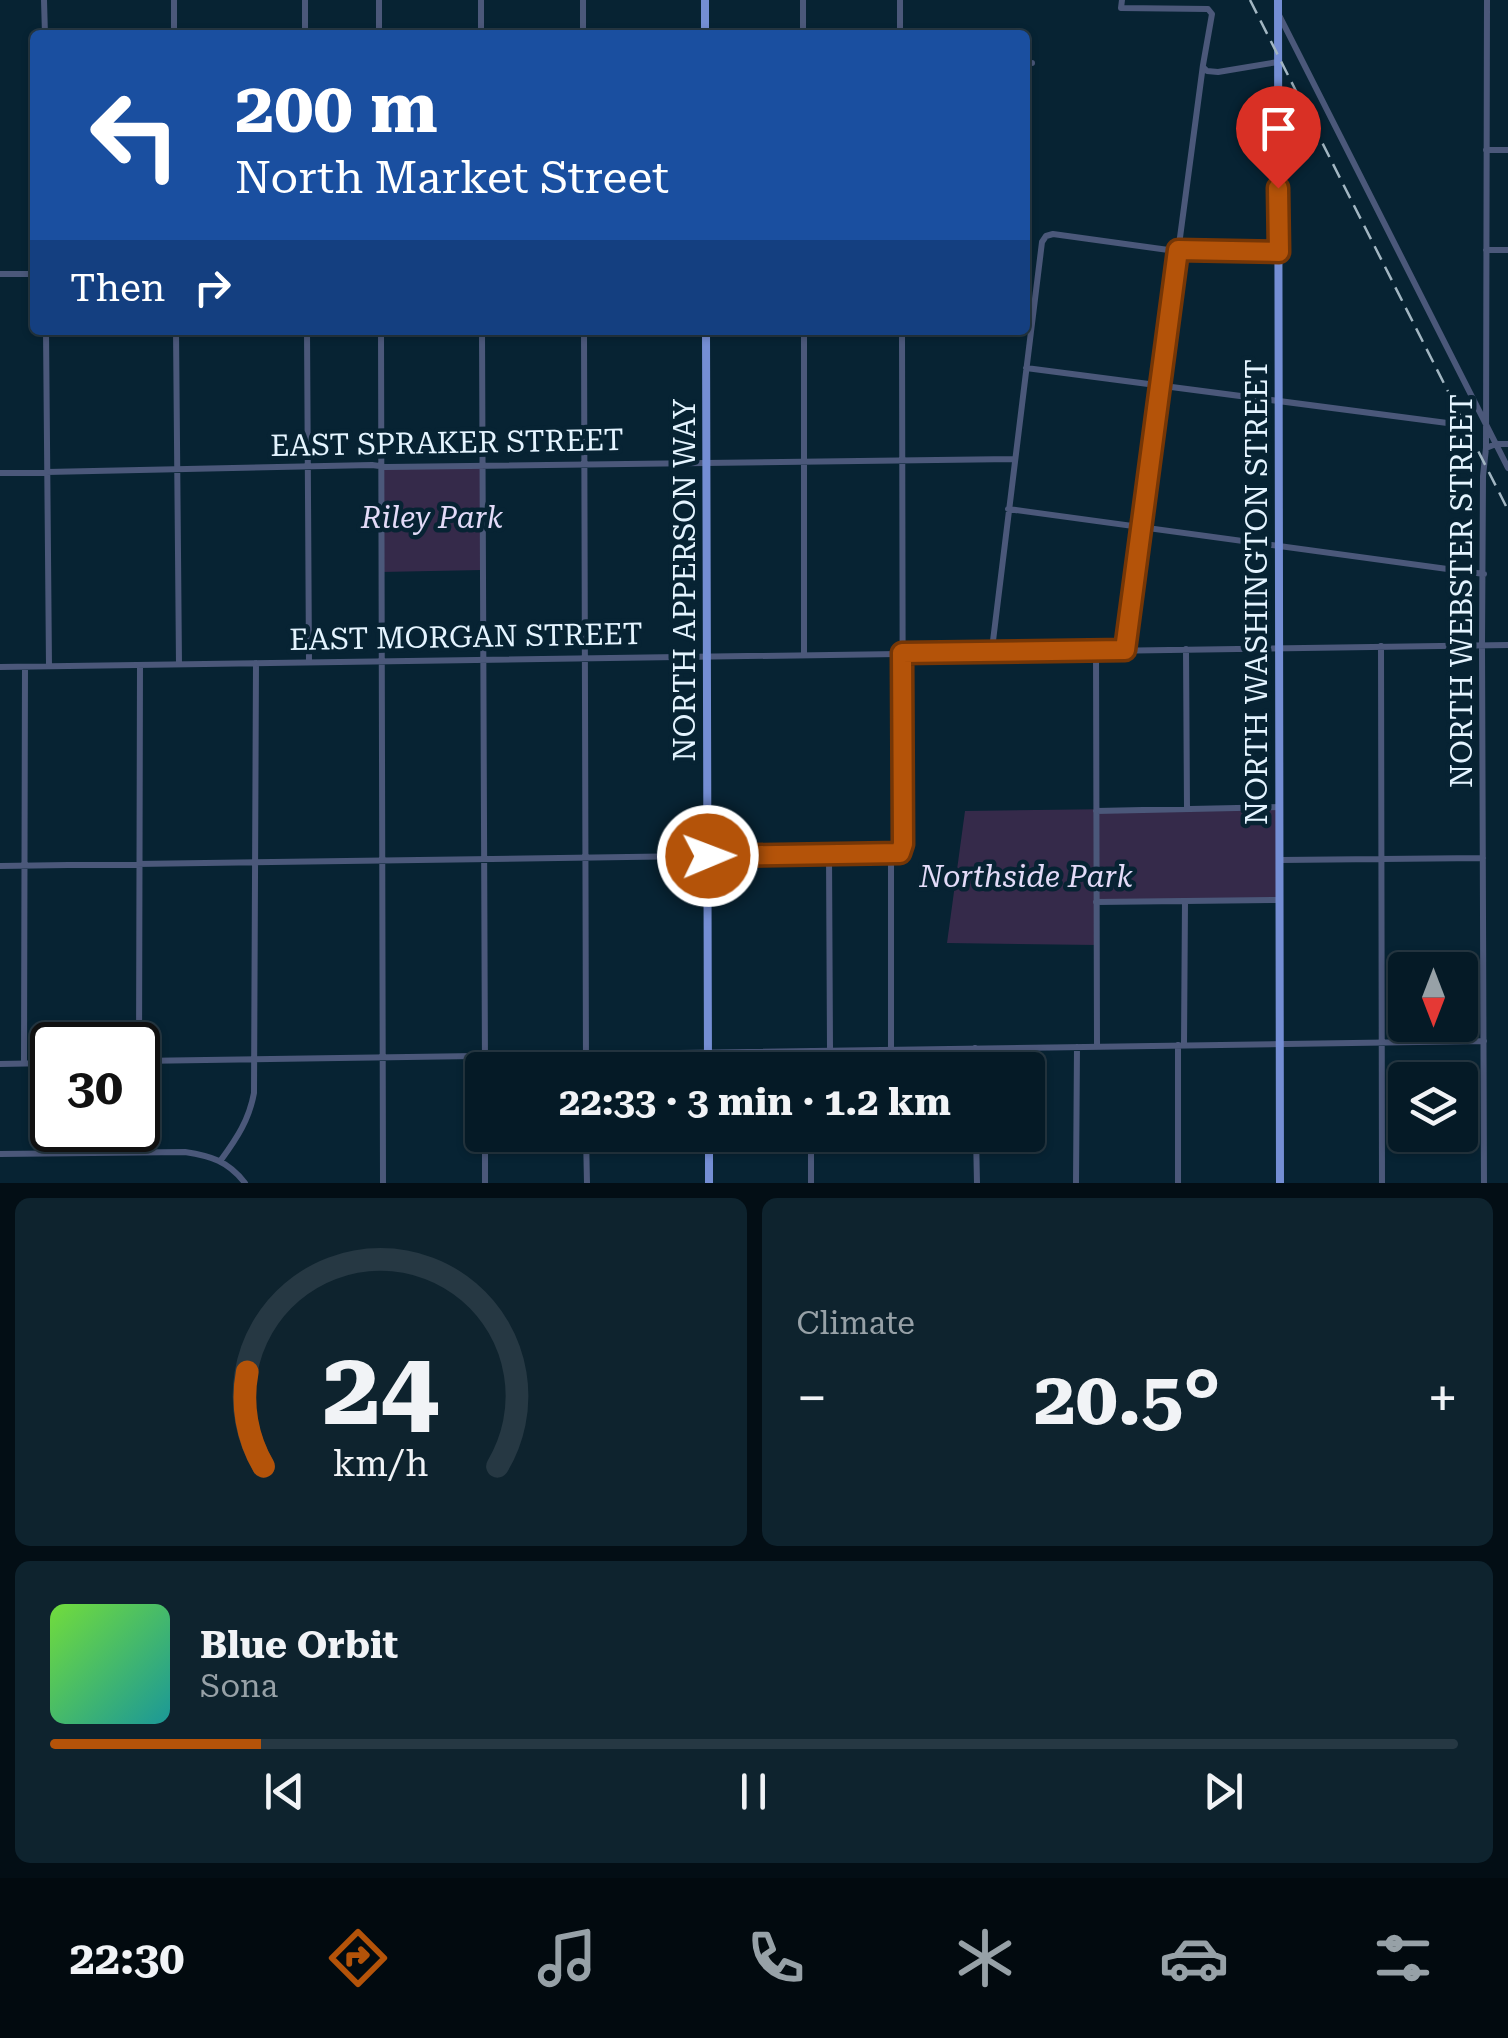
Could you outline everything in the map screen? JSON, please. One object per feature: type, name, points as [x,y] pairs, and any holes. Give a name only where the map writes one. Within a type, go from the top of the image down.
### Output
[{"type":"main road","points":[[705,0],[705,30]]},
{"type":"main road","name":"NORTH WASHINGTON STREET","points":[[1278,0],[1280,1183]]},
{"type":"main road","name":"NORTH APPERSON WAY","points":[[706,335],[708,1052]]},
{"type":"main road","points":[[709,1152],[709,1183]]},
{"type":"street","points":[[44,0],[44,30]]},
{"type":"street","points":[[174,0],[174,30]]},
{"type":"street","points":[[305,0],[305,30]]},
{"type":"street","points":[[379,0],[379,30]]},
{"type":"street","points":[[481,0],[481,30]]},
{"type":"street","points":[[583,0],[583,30]]},
{"type":"street","points":[[803,0],[803,30]]},
{"type":"street","points":[[900,0],[900,30]]},
{"type":"street","name":"NORTH WEBSTER STREET","points":[[1484,1183],[1486,0]]},
{"type":"street","points":[[1121,4],[1211,11],[1125,650]]},
{"type":"street","points":[[1278,14],[1508,468]]},
{"type":"street","points":[[1203,66],[1212,72],[1278,62]]},
{"type":"street","points":[[1486,150],[1508,150]]},
{"type":"street","points":[[993,652],[1014,459],[1042,242],[1046,236],[1178,250],[1279,252]]},
{"type":"street","points":[[1486,250],[1508,250]]},
{"type":"street","points":[[0,274],[30,274]]},
{"type":"street","points":[[46,335],[49,666]]},
{"type":"street","points":[[176,335],[179,664]]},
{"type":"street","points":[[308,335],[309,662]]},
{"type":"street","points":[[380,335],[383,1183]]},
{"type":"street","points":[[482,335],[484,1052]]},
{"type":"street","points":[[584,335],[586,1052]]},
{"type":"street","points":[[804,335],[804,654]]},
{"type":"street","points":[[0,866],[900,853],[902,335]]},
{"type":"street","points":[[1026,368],[1455,424]]},
{"type":"street","points":[[1486,448],[1508,444]]},
{"type":"street","name":"EAST SPRAKER STREET","points":[[0,473],[1014,459]]},
{"type":"street","points":[[1008,510],[1484,574]]},
{"type":"street","name":"EAST MORGAN STREET","points":[[0,667],[1508,645]]},
{"type":"street","points":[[1381,646],[1382,1183]]},
{"type":"street","points":[[1186,649],[1186,809]]},
{"type":"street","points":[[1096,650],[1096,1046]]},
{"type":"street","points":[[221,1160],[242,1132],[251,1113],[254,1093],[256,663]]},
{"type":"street","points":[[138,1022],[140,665]]},
{"type":"street","points":[[24,1064],[25,666]]},
{"type":"street","points":[[1096,811],[1280,807]]},
{"type":"street","points":[[829,854],[830,1050]]},
{"type":"street","points":[[890,1049],[891,854]]},
{"type":"street","points":[[1280,860],[1483,858]]},
{"type":"street","points":[[1096,902],[1280,900]]},
{"type":"street","points":[[1178,1183],[1185,901]]},
{"type":"street","points":[[760,1052],[1484,1040]]},
{"type":"street","points":[[1076,1183],[1077,1046]]},
{"type":"street","points":[[160,1061],[465,1056]]},
{"type":"street","points":[[0,1064],[30,1064]]},
{"type":"street","points":[[0,1154],[185,1152],[221,1160],[245,1183]]},
{"type":"street","points":[[485,1152],[485,1183]]},
{"type":"street","points":[[586,1152],[586,1183]]},
{"type":"street","points":[[811,1152],[811,1183]]},
{"type":"street","points":[[976,1152],[977,1183]]},
{"type":"green space","name":"Riley Park","points":[[483,465],[483,570],[381,572],[381,467]]},
{"type":"green space","name":"Northside Park","points":[[1280,807],[1280,900],[1097,902],[1097,945],[947,943],[965,811]]},
{"type":"railway","points":[[1250,0],[1508,510]]},
{"type":"route","points":[[708,856],[900,853],[902,653],[1125,650],[1178,250],[1279,252],[1278,188]]}]
